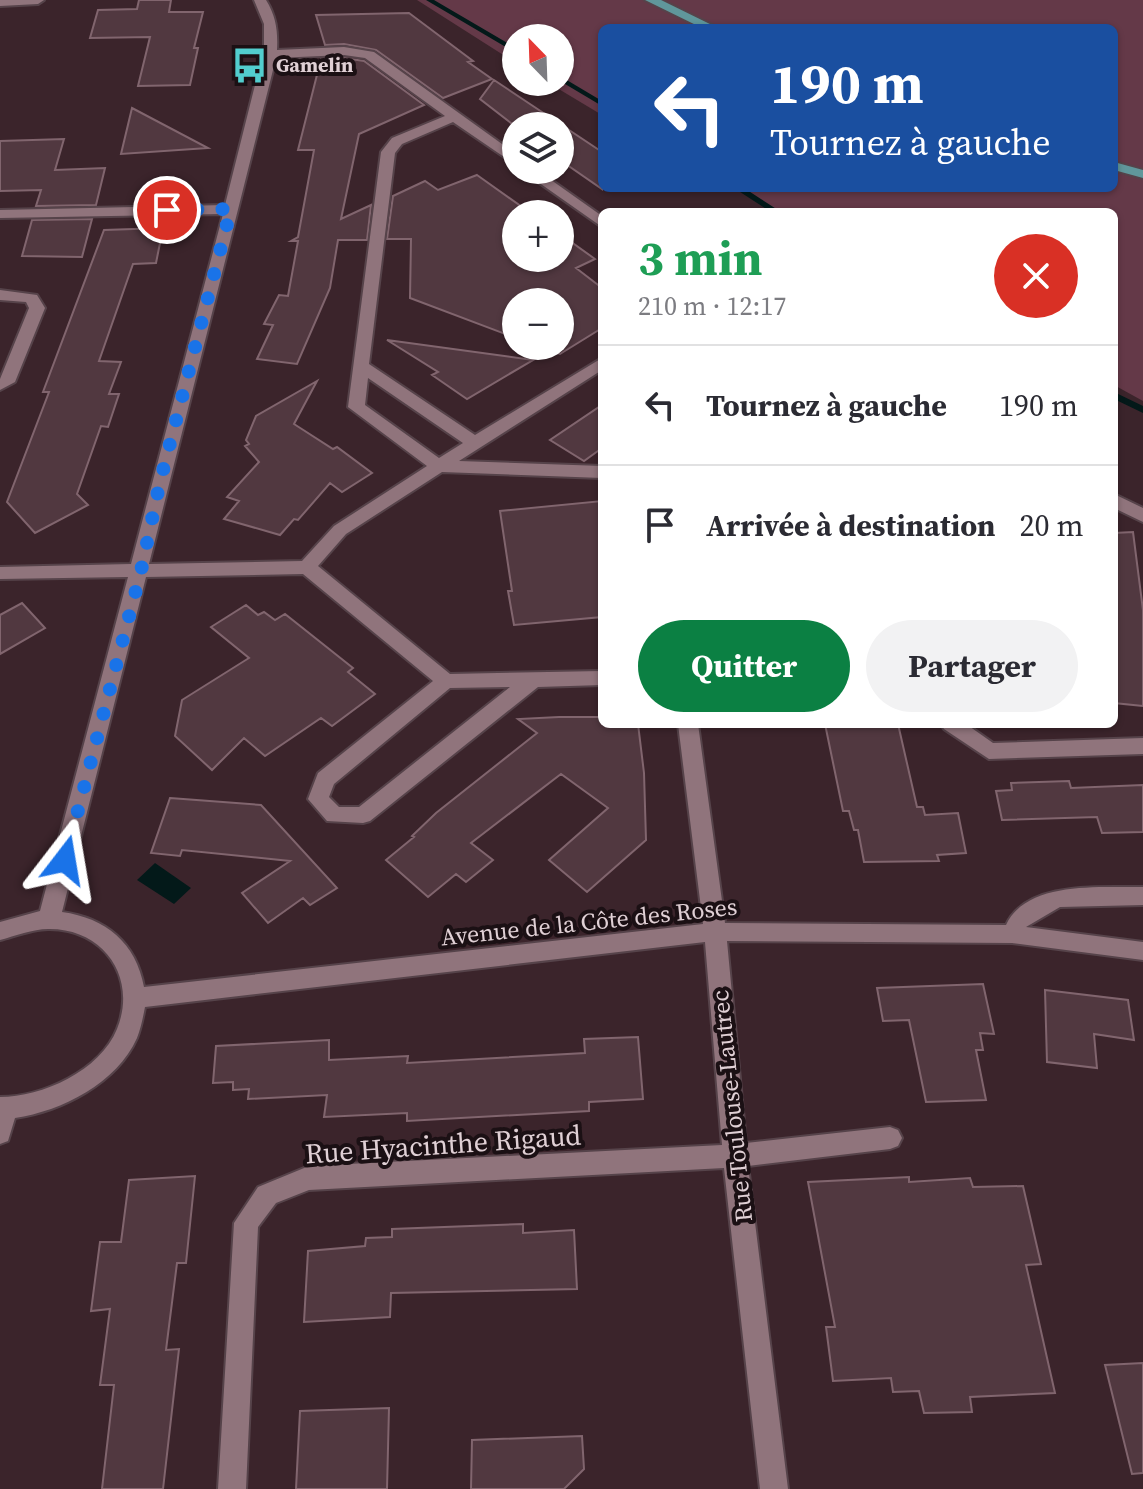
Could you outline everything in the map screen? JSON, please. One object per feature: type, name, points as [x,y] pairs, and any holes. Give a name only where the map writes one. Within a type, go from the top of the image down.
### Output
[{"type":"main road","points":[[651,0],[703,24]]},
{"type":"main road","points":[[1118,167],[1143,174]]},
{"type":"street","points":[[0,2],[38,0]]},
{"type":"street","points":[[49,919],[141,571],[160,482],[270,54],[267,11],[260,0]]},
{"type":"street","points":[[270,54],[344,51],[369,55],[502,151]]},
{"type":"street","points":[[454,117],[397,141],[388,152],[356,407],[439,466],[598,472]]},
{"type":"street","points":[[548,184],[598,220]]},
{"type":"street","points":[[0,214],[231,209]]},
{"type":"street","points":[[0,295],[32,298],[37,308],[7,382],[0,385]]},
{"type":"street","points":[[360,365],[475,443]]},
{"type":"street","points":[[307,567],[340,530],[598,366]]},
{"type":"street","points":[[1118,502],[1143,516]]},
{"type":"street","points":[[0,573],[307,567],[446,681]]},
{"type":"street","points":[[534,679],[363,815],[334,815],[318,799],[325,779],[446,681],[534,679],[598,678]]},
{"type":"street","name":"Rue Toulouse-Lautrec","points":[[689,728],[715,932],[735,1156],[774,1489]]},
{"type":"street","points":[[957,728],[989,751],[1143,746]]},
{"type":"street","points":[[1012,934],[1020,917],[1058,898],[1143,896]]},
{"type":"street","points":[[0,931],[14,925],[49,919],[78,923],[103,934],[122,951],[134,973],[137,998],[129,1031],[109,1061],[79,1086],[43,1102],[2,1108],[0,1133]]},
{"type":"street","name":"Avenue de la Côte des Roses","points":[[137,998],[715,932],[1012,934],[1143,951]]},
{"type":"street","name":"Rue Hyacinthe Rigaud","points":[[232,1489],[246,1223],[267,1195],[309,1178],[735,1156],[890,1138]]},
{"type":"shaded area","points":[[417,0],[1143,0],[1143,401],[1118,387],[1118,208],[772,208],[741,192],[1118,192],[1118,24],[598,24],[598,113],[570,96],[574,96],[574,24],[502,24],[502,54]]},
{"type":"water","points":[[155,863],[191,888],[174,904],[137,880]]},
{"type":"building","points":[[139,0],[171,0],[169,12],[203,12],[194,48],[198,48],[190,85],[138,86],[150,37],[90,38],[98,10],[137,9]]},
{"type":"building","points":[[409,13],[492,79],[443,98],[376,50],[344,44],[325,45],[316,15]]},
{"type":"building","points":[[321,59],[364,61],[424,105],[359,134],[341,219],[371,205],[367,240],[338,240],[330,288],[297,364],[257,359],[273,325],[264,324],[279,295],[288,296],[298,241],[291,241],[298,237],[314,150],[298,150]]},
{"type":"building","points":[[494,80],[502,85],[502,96],[518,96],[542,112],[502,112],[502,116],[480,99]]},
{"type":"building","points":[[132,108],[208,148],[121,154]]},
{"type":"building","points":[[574,133],[598,149],[598,186],[574,170]]},
{"type":"building","points":[[64,139],[55,170],[105,168],[96,205],[36,206],[41,190],[0,191],[0,141]]},
{"type":"building","points":[[477,175],[512,200],[502,200],[502,272],[574,272],[574,244],[595,259],[576,268],[598,285],[598,330],[574,345],[574,288],[502,288],[502,333],[410,298],[411,239],[387,239],[393,196],[425,181],[438,190]]},
{"type":"building","points":[[92,219],[82,257],[22,256],[32,220]]},
{"type":"building","points":[[163,228],[156,263],[133,264],[99,361],[121,362],[109,394],[119,394],[108,427],[101,426],[77,494],[88,505],[35,533],[7,502],[49,392],[43,392],[104,230]]},
{"type":"building","points":[[387,340],[502,356],[502,360],[533,360],[467,399],[432,375],[438,372]]},
{"type":"building","points":[[317,381],[294,424],[333,449],[337,447],[372,473],[342,492],[330,483],[298,520],[294,519],[280,535],[224,519],[239,501],[227,497],[259,462],[245,446],[249,444],[246,440],[256,416]]},
{"type":"building","points":[[598,408],[598,451],[584,461],[550,440]]},
{"type":"building","points":[[598,501],[598,617],[514,625],[500,511]]},
{"type":"building","points":[[1133,532],[1143,610],[1143,706],[1118,703],[1118,533]]},
{"type":"building","points":[[22,603],[45,628],[0,654],[0,615]]},
{"type":"building","points":[[246,605],[258,615],[264,612],[275,620],[285,614],[353,668],[348,672],[375,694],[332,726],[321,718],[265,756],[244,738],[212,770],[175,736],[182,700],[249,658],[211,627]]},
{"type":"building","points":[[598,717],[598,728],[638,728],[644,773],[646,840],[587,892],[549,860],[608,808],[561,774],[471,843],[493,860],[466,882],[456,874],[428,897],[386,860],[414,837],[436,813],[537,733],[518,719]]},
{"type":"building","points":[[826,728],[899,728],[917,807],[923,807],[925,815],[958,813],[966,853],[937,855],[939,861],[864,862],[858,830],[854,830],[849,811],[843,811]]},
{"type":"building","points":[[1069,781],[1071,788],[1143,785],[1143,832],[1102,833],[1097,817],[1002,820],[996,791],[1012,790],[1011,783]]},
{"type":"building","points":[[170,798],[261,805],[337,888],[310,905],[303,898],[268,923],[242,893],[290,861],[182,850],[180,856],[151,853]]},
{"type":"building","points":[[983,984],[994,1034],[980,1033],[983,1050],[976,1050],[986,1100],[926,1102],[909,1020],[883,1021],[877,988]]},
{"type":"building","points":[[1045,990],[1128,1000],[1134,1040],[1094,1034],[1097,1068],[1047,1062]]},
{"type":"building","points":[[638,1037],[643,1099],[589,1102],[589,1111],[407,1121],[407,1113],[324,1117],[327,1095],[248,1099],[249,1089],[233,1090],[233,1082],[213,1083],[216,1046],[329,1040],[329,1060],[408,1056],[407,1063],[585,1053],[584,1039]]},
{"type":"building","points":[[195,1176],[186,1263],[177,1263],[166,1350],[179,1349],[163,1489],[102,1489],[114,1385],[100,1385],[110,1309],[91,1311],[100,1242],[121,1242],[129,1180]]},
{"type":"building","points":[[909,1177],[909,1182],[970,1178],[973,1187],[1023,1186],[1041,1264],[1026,1265],[1055,1393],[970,1397],[972,1412],[924,1413],[919,1391],[893,1392],[891,1378],[833,1381],[826,1327],[835,1327],[808,1182]]},
{"type":"building","points":[[523,1224],[523,1233],[574,1230],[577,1289],[391,1293],[390,1317],[304,1322],[308,1251],[365,1246],[366,1238],[392,1237],[392,1229]]},
{"type":"building","points":[[1143,1363],[1143,1473],[1132,1474],[1105,1365]]},
{"type":"building","points":[[389,1408],[387,1489],[296,1489],[300,1411]]},
{"type":"building","points":[[582,1436],[584,1469],[564,1489],[471,1489],[472,1440]]},
{"type":"waterway","points":[[429,0],[502,43]]},
{"type":"waterway","points":[[574,87],[598,102]]},
{"type":"waterway","points":[[744,192],[770,208]]},
{"type":"waterway","points":[[1118,397],[1143,410]]},
{"type":"place","name":"Gamelin","points":[[250,65]]},
{"type":"route","points":[[65,860],[231,209],[167,210]]}]
